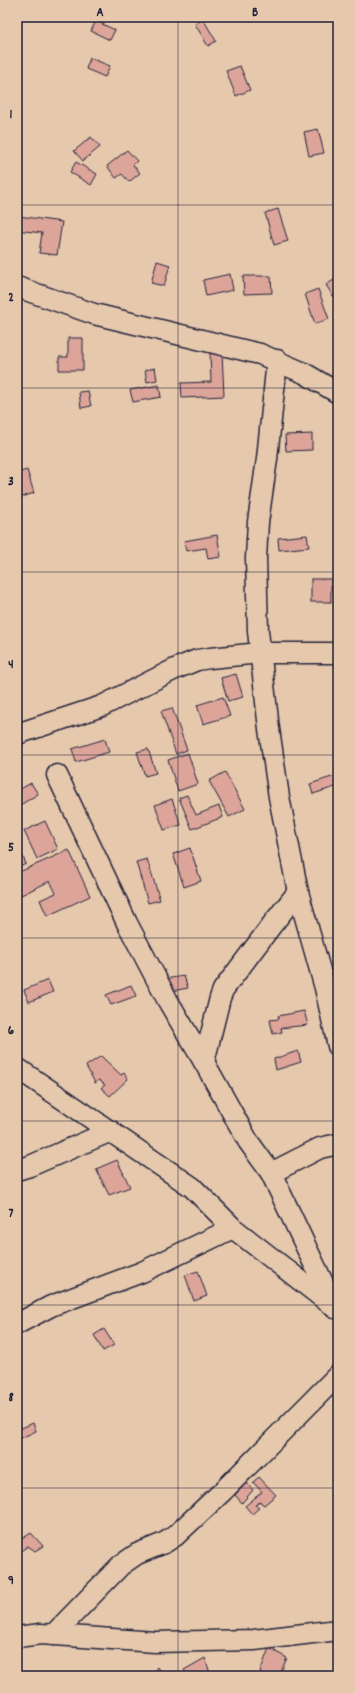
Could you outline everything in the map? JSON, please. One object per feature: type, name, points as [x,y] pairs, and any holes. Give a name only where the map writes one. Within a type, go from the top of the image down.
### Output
[{"type":"street","points":[[17,287],[94,314],[164,332],[241,348],[277,360],[338,393]]},
{"type":"street","points":[[277,360],[267,459],[258,522],[256,558],[260,654],[279,797],[298,892],[325,988],[338,1046]]},
{"type":"street","points":[[17,734],[102,706],[191,662],[210,658],[260,654],[338,653]]},
{"type":"street","points":[[57,775],[128,923],[168,1001],[248,1141],[272,1173],[337,1309]]},
{"type":"street","points":[[204,1062],[223,990],[298,892]]},
{"type":"street","points":[[17,1068],[192,1187],[233,1228],[337,1309]]},
{"type":"street","points":[[17,1170],[30,1166],[111,1131]]},
{"type":"street","points":[[272,1173],[320,1148],[338,1144]]},
{"type":"street","points":[[17,1324],[51,1306],[142,1272],[233,1228]]},
{"type":"street","points":[[53,1636],[121,1566],[137,1554],[164,1543],[175,1536],[224,1491],[338,1375]]},
{"type":"street","points":[[17,1637],[41,1634],[155,1642],[254,1640],[338,1630]]},
{"type":"building","points":[[203,19],[216,41],[208,46],[195,24]]},
{"type":"building","points":[[96,21],[115,30],[110,40],[91,31]]},
{"type":"building","points":[[90,58],[110,66],[105,77],[86,69]]},
{"type":"building","points":[[240,66],[250,90],[236,96],[226,71]]},
{"type":"building","points":[[318,129],[324,153],[309,156],[304,132]]},
{"type":"building","points":[[91,137],[100,147],[83,161],[74,151]]},
{"type":"building","points":[[127,150],[137,161],[133,165],[140,173],[129,182],[122,174],[116,178],[107,166]]},
{"type":"building","points":[[76,162],[97,174],[91,185],[70,172]]},
{"type":"building","points":[[278,209],[288,241],[274,245],[265,213]]},
{"type":"building","points":[[18,216],[62,222],[57,255],[39,253],[42,233],[17,230]]},
{"type":"building","points":[[157,261],[170,265],[164,286],[151,283]]},
{"type":"building","points":[[230,274],[233,290],[206,296],[203,280]]},
{"type":"building","points":[[243,276],[271,276],[272,293],[244,294]]},
{"type":"building","points":[[337,278],[338,280],[338,304],[326,285]]},
{"type":"building","points":[[318,289],[329,319],[315,324],[305,294]]},
{"type":"building","points":[[68,338],[83,338],[83,370],[59,370],[59,357],[68,357]]},
{"type":"building","points":[[210,352],[222,352],[224,396],[182,398],[181,383],[211,382]]},
{"type":"building","points":[[155,368],[157,380],[147,382],[145,370]]},
{"type":"building","points":[[159,385],[161,397],[133,402],[130,390]]},
{"type":"building","points":[[88,391],[91,406],[81,408],[79,392]]},
{"type":"building","points":[[312,434],[312,450],[286,451],[285,435]]},
{"type":"building","points":[[27,470],[34,493],[19,498],[17,492],[17,473]]},
{"type":"building","points":[[217,535],[221,557],[208,559],[206,548],[186,551],[184,541]]},
{"type":"building","points":[[307,535],[309,547],[279,550],[278,538]]},
{"type":"building","points":[[311,579],[331,579],[331,602],[311,602]]},
{"type":"building","points":[[236,674],[243,697],[228,701],[221,678]]},
{"type":"building","points":[[223,697],[230,716],[203,724],[197,705]]},
{"type":"building","points":[[172,708],[187,750],[176,754],[161,711]]},
{"type":"building","points":[[105,739],[109,752],[76,762],[72,749]]},
{"type":"building","points":[[148,749],[156,773],[145,776],[137,752]]},
{"type":"building","points":[[188,753],[198,784],[178,791],[168,760]]},
{"type":"building","points":[[225,772],[245,809],[229,817],[209,781]]},
{"type":"building","points":[[338,775],[338,786],[313,794],[310,784]]},
{"type":"building","points":[[31,783],[38,794],[17,807],[17,791]]},
{"type":"building","points":[[187,795],[196,815],[219,806],[223,817],[192,829],[179,798]]},
{"type":"building","points":[[172,799],[181,825],[164,830],[155,805]]},
{"type":"building","points":[[45,821],[58,849],[37,859],[24,831]]},
{"type":"building","points":[[190,848],[201,881],[184,887],[173,854]]},
{"type":"building","points":[[69,850],[90,896],[47,916],[40,900],[56,893],[50,881],[17,897],[17,873]]},
{"type":"building","points":[[21,852],[26,864],[17,868],[17,853]]},
{"type":"building","points":[[147,859],[160,900],[148,903],[136,862]]},
{"type":"building","points":[[184,976],[188,988],[167,992],[164,979]]},
{"type":"building","points":[[48,980],[53,992],[29,1002],[24,990]]},
{"type":"building","points":[[131,985],[136,996],[111,1005],[106,995]]},
{"type":"building","points":[[304,1011],[308,1025],[281,1028],[282,1032],[273,1034],[270,1020],[279,1019],[278,1016]]},
{"type":"building","points":[[298,1051],[301,1062],[276,1070],[274,1059]]},
{"type":"building","points":[[101,1056],[121,1075],[124,1073],[128,1079],[110,1096],[101,1088],[105,1085],[99,1080],[95,1083],[86,1066]]},
{"type":"building","points":[[117,1160],[130,1187],[109,1195],[96,1169]]},
{"type":"building","points":[[198,1271],[207,1296],[194,1301],[185,1275]]},
{"type":"building","points":[[104,1329],[114,1345],[103,1351],[94,1335]]},
{"type":"building","points":[[33,1423],[36,1431],[17,1440],[17,1430]]},
{"type":"building","points":[[259,1477],[276,1495],[264,1505],[260,1502],[255,1505],[259,1508],[252,1514],[245,1506],[262,1492],[253,1482]]},
{"type":"building","points":[[246,1483],[253,1490],[242,1503],[235,1495]]},
{"type":"building","points":[[31,1533],[43,1546],[35,1551],[28,1546],[18,1553],[17,1542]]},
{"type":"building","points":[[269,1648],[287,1658],[279,1676],[264,1676],[260,1672]]},
{"type":"building","points":[[205,1658],[211,1676],[189,1676],[184,1670]]},
{"type":"building","points":[[157,1667],[164,1676],[151,1676]]}]
